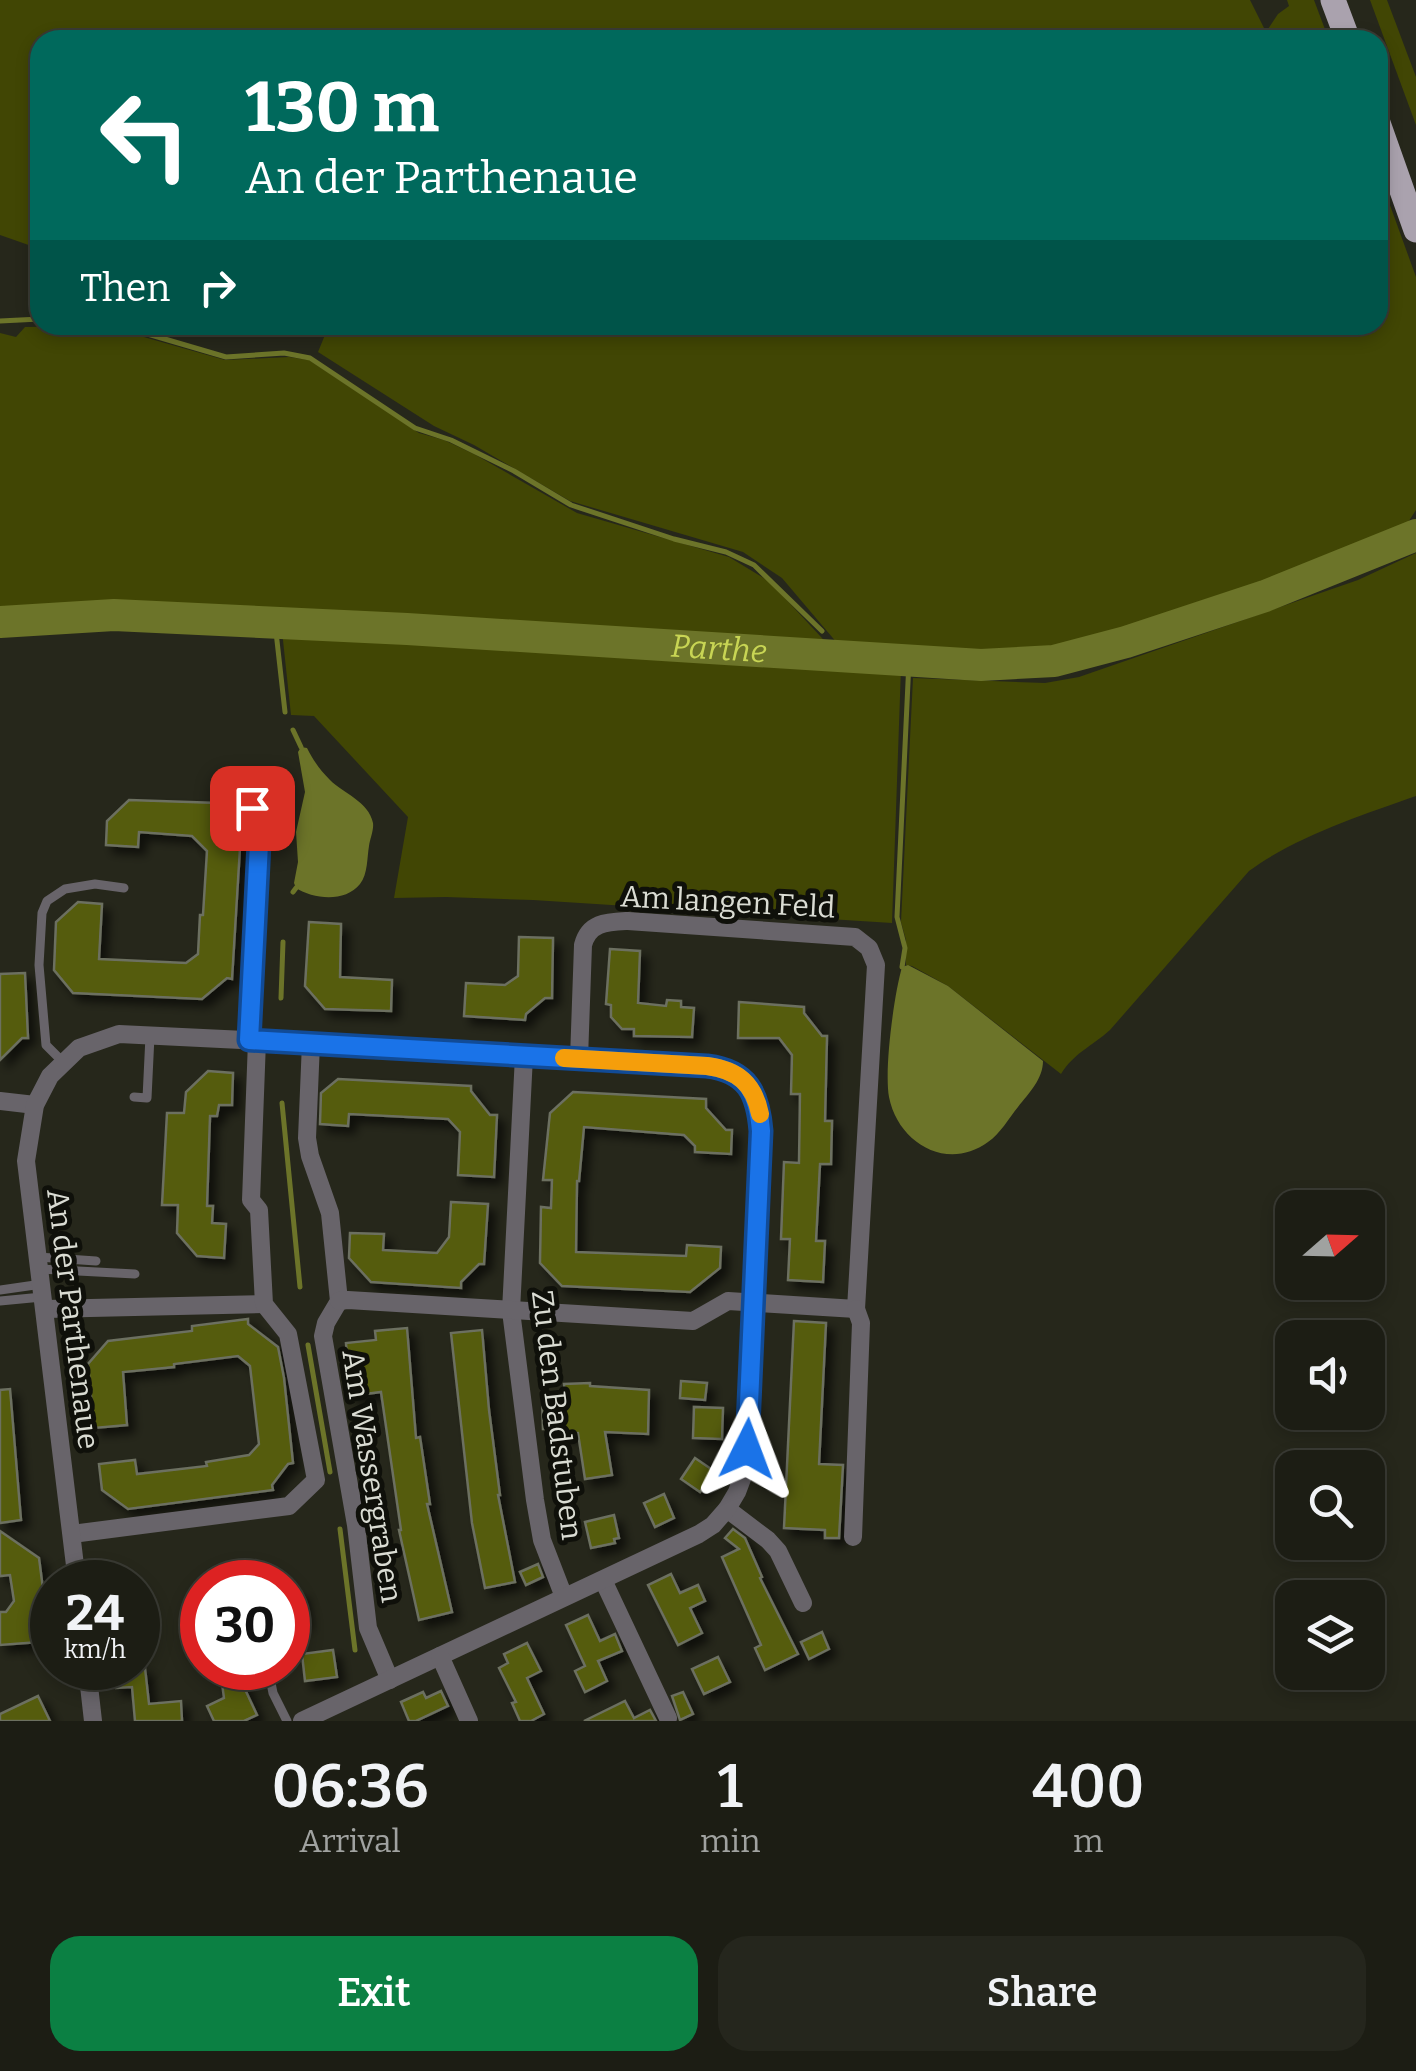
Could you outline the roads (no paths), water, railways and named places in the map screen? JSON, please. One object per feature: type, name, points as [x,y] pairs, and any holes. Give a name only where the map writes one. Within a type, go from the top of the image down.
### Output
[{"type":"main road","points":[[1333,0],[1344,30]]},
{"type":"main road","points":[[1388,151],[1416,230]]},
{"type":"street","name":"Am Wassergraben","points":[[72,1534],[290,1506],[316,1480],[288,1334],[264,1304],[259,1210],[252,1200],[260,824],[252,808]]},
{"type":"street","name":"Am langen Feld","points":[[579,1059],[583,945],[586,933],[598,925],[628,921],[856,936],[869,948],[876,965],[856,1308],[861,1323],[853,1537]]},
{"type":"street","name":"An der Parthenaue","points":[[75,1560],[26,1161],[35,1105],[50,1076],[80,1048],[118,1034],[716,1068],[728,1070],[746,1082],[756,1098],[761,1131],[754,1303],[747,1449],[743,1476],[727,1509]]},
{"type":"street","name":"Am Wassergraben","points":[[311,1043],[307,1138],[330,1213],[339,1301],[323,1336],[356,1525],[368,1628],[390,1680]]},
{"type":"street","name":"Zu den Badstuben","points":[[524,1056],[511,1311],[542,1540],[564,1597]]},
{"type":"street","points":[[0,1101],[35,1105]]},
{"type":"street","points":[[42,1283],[264,1304]]},
{"type":"street","points":[[339,1301],[693,1321],[728,1302],[856,1308]]},
{"type":"street","points":[[302,1721],[699,1534],[727,1509],[778,1551],[803,1603]]},
{"type":"street","points":[[603,1580],[668,1718]]},
{"type":"street","points":[[440,1656],[469,1721]]},
{"type":"street","points":[[90,1690],[94,1721]]},
{"type":"lane","points":[[64,1063],[46,1044],[39,965],[42,913],[47,901],[64,889],[95,884],[124,888]]},
{"type":"lane","points":[[134,1097],[146,1098],[150,1036]]},
{"type":"lane","points":[[0,1301],[96,1261]]},
{"type":"lane","points":[[0,1290],[135,1274]]},
{"type":"lane","points":[[273,1690],[287,1721]]},
{"type":"waterway","points":[[0,321],[30,320]]},
{"type":"waterway","points":[[151,335],[226,357],[284,353],[310,358],[415,428],[451,440],[514,471],[571,505],[726,552],[754,565],[822,631]]},
{"type":"waterway","name":"Parthe","points":[[0,622],[114,615],[981,665],[1054,661],[1126,642],[1265,596],[1416,535]]},
{"type":"waterway","points":[[275,623],[285,712]]},
{"type":"waterway","points":[[837,647],[846,657]]},
{"type":"waterway","points":[[902,967],[905,948],[897,917],[909,661]]},
{"type":"waterway","points":[[293,730],[301,747]]},
{"type":"waterway","points":[[293,892],[296,888]]},
{"type":"waterway","points":[[281,998],[283,942]]},
{"type":"waterway","points":[[282,1103],[300,1287]]},
{"type":"waterway","points":[[308,1345],[330,1472]]},
{"type":"waterway","points":[[340,1529],[355,1650]]}]
